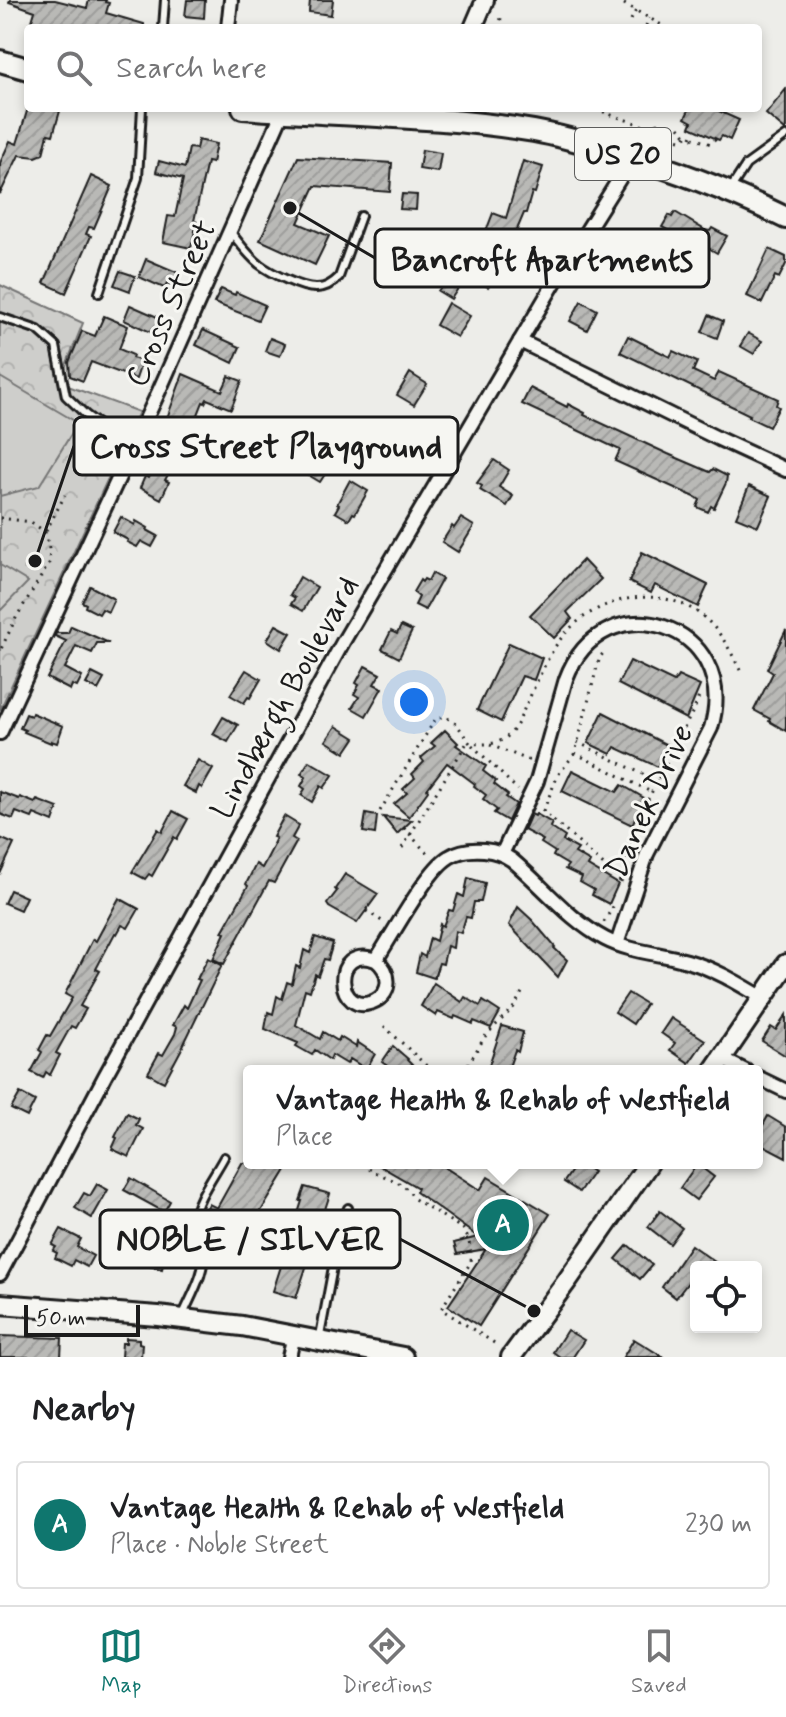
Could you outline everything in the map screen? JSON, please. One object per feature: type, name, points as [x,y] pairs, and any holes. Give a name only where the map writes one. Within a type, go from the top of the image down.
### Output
[{"type":"main road","points":[[0,61],[24,68]]},
{"type":"main road","name":"US 20","points":[[305,112],[452,115],[587,143],[729,191],[786,218]]},
{"type":"main road","points":[[717,1065],[786,964]]},
{"type":"main road","points":[[505,1352],[567,1281],[645,1169]]},
{"type":"main road","points":[[0,1304],[181,1318],[294,1335],[403,1357]]},
{"type":"street","points":[[228,24],[231,0]]},
{"type":"street","points":[[475,24],[485,0]]},
{"type":"street","name":"Cross Street","points":[[0,733],[132,449],[283,112]]},
{"type":"street","name":"Lindbergh Boulevard","points":[[0,1274],[343,642],[520,341],[633,157]]},
{"type":"street","points":[[520,341],[786,470]]},
{"type":"street","name":"Danek Drive","points":[[502,854],[542,767],[570,667],[584,646],[604,632],[628,624],[652,624],[676,632],[696,647],[714,679],[716,704],[712,723],[647,854],[617,944]]},
{"type":"street","points":[[376,960],[440,864],[460,852],[492,851],[510,859],[582,924],[599,935],[617,944],[710,969],[763,998]]},
{"type":"street","points":[[763,1080],[786,1091]]},
{"type":"street","points":[[289,1357],[294,1335]]},
{"type":"lane","points":[[163,24],[165,0]]},
{"type":"lane","points":[[99,293],[138,178],[142,112]]},
{"type":"lane","points":[[729,191],[746,165],[786,136]]},
{"type":"lane","points":[[230,231],[251,257],[268,270],[305,286],[318,288],[332,284],[339,277],[361,216]]},
{"type":"lane","points":[[0,317],[38,330],[56,346],[66,396],[132,449]]},
{"type":"lane","points":[[181,1318],[202,1270],[204,1251],[194,1227],[194,1216],[224,1157]]},
{"type":"lane","points":[[319,1340],[339,1235],[348,1208]]},
{"type":"path","points":[[617,0],[658,23]]},
{"type":"path","points":[[631,20],[636,10]]},
{"type":"path","points":[[500,24],[501,18]]},
{"type":"path","points":[[647,24],[649,18]]},
{"type":"path","points":[[607,112],[680,140],[689,137],[694,129]]},
{"type":"path","points":[[657,122],[657,132]]},
{"type":"path","points":[[679,127],[689,137],[711,144],[716,139]]},
{"type":"path","points":[[45,532],[65,495]]},
{"type":"path","points":[[0,518],[31,522],[45,532],[50,562],[0,651]]},
{"type":"path","points":[[605,652],[597,667],[575,753],[558,775],[541,809],[621,883]]},
{"type":"path","points":[[621,889],[634,827],[697,703],[701,682]]},
{"type":"path","points":[[380,811],[436,718],[451,718],[468,741],[402,848]]},
{"type":"path","points":[[577,742],[657,781]]},
{"type":"path","points":[[470,743],[523,796]]},
{"type":"path","points":[[486,744],[542,767]]},
{"type":"path","points":[[450,753],[458,758]]},
{"type":"path","points":[[575,753],[651,792]]},
{"type":"path","points":[[441,768],[448,774]]},
{"type":"path","points":[[432,783],[439,789]]},
{"type":"path","points":[[423,799],[429,804]]},
{"type":"path","points":[[413,812],[419,820]]},
{"type":"path","points":[[404,828],[427,853]]},
{"type":"path","points":[[604,922],[618,897]]},
{"type":"path","points":[[366,911],[388,925]]},
{"type":"path","points":[[468,1065],[486,1035],[514,1007],[524,989]]},
{"type":"path","points":[[384,1026],[426,1065]]},
{"type":"path","points":[[369,1169],[410,1190],[413,1198],[466,1233],[471,1262],[441,1309],[505,1352]]},
{"type":"green space","points":[[0,285],[83,323],[65,368],[68,386],[139,412],[0,710]]},
{"type":"green space","points":[[0,377],[78,423],[39,486],[0,496]]},
{"type":"green space","points":[[0,565],[28,582],[0,611]]},
{"type":"building","points":[[55,0],[87,8],[89,0],[106,0],[109,3],[106,13],[144,24],[42,24],[32,21],[35,11],[9,2]]},
{"type":"building","points":[[187,0],[205,0],[204,18],[185,16]]},
{"type":"building","points":[[310,0],[333,0],[331,15],[309,12]]},
{"type":"building","points":[[786,89],[786,130],[785,130],[766,114]]},
{"type":"building","points":[[27,112],[60,112],[53,135],[48,134],[43,154],[36,157],[19,155],[0,194],[0,163],[10,141],[17,144]]},
{"type":"building","points":[[688,112],[721,112],[739,120],[730,140],[722,136],[719,140],[690,127],[692,122],[685,118]]},
{"type":"building","points":[[198,140],[216,144],[212,163],[207,162],[191,248],[163,242],[168,216],[175,217],[183,179],[156,172],[159,161],[185,168],[189,148],[196,149]]},
{"type":"building","points":[[422,150],[441,153],[438,172],[419,169]]},
{"type":"building","points":[[298,157],[392,163],[390,192],[315,186],[298,223],[329,236],[315,265],[260,240]]},
{"type":"building","points":[[523,161],[543,167],[526,213],[511,244],[508,243],[493,269],[497,272],[488,287],[472,278],[495,238],[485,234],[493,213],[506,218]]},
{"type":"building","points":[[91,176],[112,186],[94,228],[89,227],[86,234],[91,236],[66,293],[44,283]]},
{"type":"building","points":[[402,194],[417,195],[416,210],[400,209]]},
{"type":"building","points":[[675,212],[705,230],[712,228],[727,236],[717,253],[684,234],[682,238],[662,227],[669,215],[672,217]]},
{"type":"building","points":[[769,249],[786,257],[786,264],[779,278],[775,276],[762,303],[747,296]]},
{"type":"building","points":[[608,256],[625,265],[613,285],[596,276]]},
{"type":"building","points":[[146,259],[181,274],[175,286],[167,283],[164,288],[139,277]]},
{"type":"building","points":[[120,271],[135,276],[130,291],[114,285]]},
{"type":"building","points":[[447,279],[459,287],[451,299],[438,291]]},
{"type":"building","points":[[221,289],[265,305],[258,320],[214,303]]},
{"type":"building","points":[[581,301],[597,310],[587,330],[570,321]]},
{"type":"building","points":[[448,303],[470,316],[457,337],[436,325]]},
{"type":"building","points":[[130,305],[162,319],[155,334],[124,320]]},
{"type":"building","points":[[709,315],[723,321],[717,338],[702,332]]},
{"type":"building","points":[[104,316],[128,326],[119,349],[142,361],[136,379],[91,362],[83,381],[70,376],[69,362],[82,331],[95,336]]},
{"type":"building","points":[[203,330],[240,347],[233,363],[196,345]]},
{"type":"building","points":[[748,333],[762,341],[754,354],[740,346]]},
{"type":"building","points":[[628,336],[670,357],[673,351],[697,362],[693,371],[714,381],[719,372],[778,399],[776,405],[779,407],[769,427],[620,352]]},
{"type":"building","points":[[270,338],[285,344],[280,356],[265,351]]},
{"type":"building","points":[[410,373],[427,384],[414,405],[397,395]]},
{"type":"building","points":[[183,374],[222,391],[229,376],[242,381],[231,409],[207,399],[203,402],[165,480],[169,482],[161,499],[140,488],[145,476],[149,478],[159,456],[151,450],[159,440]]},
{"type":"building","points":[[530,388],[668,454],[727,476],[714,508],[711,506],[708,512],[697,507],[700,500],[697,498],[615,461],[620,450],[522,404]]},
{"type":"building","points":[[377,428],[399,441],[386,461],[364,448]]},
{"type":"building","points":[[213,443],[229,450],[222,465],[207,458]]},
{"type":"building","points":[[358,445],[373,454],[365,467],[350,458]]},
{"type":"building","points":[[321,448],[336,457],[320,482],[305,473]]},
{"type":"building","points":[[494,460],[509,470],[499,487],[513,496],[507,506],[480,490],[482,486],[477,483]]},
{"type":"building","points":[[350,480],[368,491],[349,520],[335,512]]},
{"type":"building","points":[[749,486],[771,496],[758,526],[736,517]]},
{"type":"building","points":[[121,517],[135,525],[136,521],[158,536],[152,547],[141,541],[137,547],[113,532]]},
{"type":"building","points":[[461,518],[474,526],[458,552],[442,542]]},
{"type":"building","points":[[642,552],[708,585],[698,607],[655,585],[651,593],[629,582]]},
{"type":"building","points":[[583,560],[601,579],[567,612],[572,619],[554,638],[530,615]]},
{"type":"building","points":[[432,573],[442,579],[425,610],[415,605],[419,597],[413,592],[420,580],[428,581]]},
{"type":"building","points":[[300,577],[317,587],[303,611],[291,604],[295,598],[290,595]]},
{"type":"building","points":[[90,586],[114,599],[108,612],[102,609],[99,614],[85,607],[86,604],[82,602]]},
{"type":"building","points":[[276,625],[291,633],[281,649],[267,640]]},
{"type":"building","points":[[71,626],[109,643],[97,643],[92,653],[76,646],[65,668],[82,677],[77,687],[72,685],[70,690],[47,678],[66,641],[55,636],[56,633],[68,633]]},
{"type":"building","points":[[401,626],[412,631],[399,658],[382,649],[391,631],[397,634]]},
{"type":"building","points":[[786,630],[786,731],[754,710],[773,673],[767,669]]},
{"type":"building","points":[[509,643],[542,658],[534,680],[522,676],[501,722],[477,710]]},
{"type":"building","points":[[630,661],[674,682],[678,676],[700,686],[686,719],[618,684]]},
{"type":"building","points":[[365,666],[380,674],[374,684],[382,688],[366,716],[352,708],[359,697],[354,694],[359,685],[356,683]]},
{"type":"building","points":[[246,670],[261,679],[244,703],[230,695]]},
{"type":"building","points":[[92,673],[104,679],[98,690],[86,684]]},
{"type":"building","points":[[603,712],[669,746],[658,767],[615,747],[611,754],[588,743]]},
{"type":"building","points":[[32,713],[63,726],[57,743],[20,728],[26,714],[31,716]]},
{"type":"building","points":[[223,717],[238,725],[228,742],[213,734]]},
{"type":"building","points":[[336,726],[355,738],[345,753],[326,741]]},
{"type":"building","points":[[445,730],[458,743],[456,745],[486,766],[483,771],[516,804],[508,821],[494,813],[497,810],[483,799],[486,795],[475,784],[447,763],[409,817],[394,804],[407,793],[403,789],[415,778],[412,774],[424,762],[421,758],[435,746],[431,743]]},
{"type":"building","points":[[198,760],[213,769],[196,793],[183,786]]},
{"type":"building","points":[[309,761],[333,775],[324,788],[321,786],[312,802],[301,795],[305,789],[301,786],[306,777],[301,774]]},
{"type":"building","points":[[572,770],[617,792],[622,785],[644,798],[632,825],[562,791]]},
{"type":"building","points":[[0,792],[58,808],[53,822],[34,814],[32,818],[16,812],[13,819],[0,814]]},
{"type":"building","points":[[173,811],[188,819],[152,876],[149,874],[145,879],[132,872],[158,829],[162,832]]},
{"type":"building","points":[[366,814],[377,816],[375,834],[363,832]]},
{"type":"building","points":[[531,814],[552,823],[550,827],[565,837],[563,841],[578,849],[575,853],[590,862],[588,866],[618,884],[609,904],[592,895],[594,890],[580,882],[582,877],[565,869],[568,865],[553,856],[555,852],[541,843],[543,840],[524,830]]},
{"type":"building","points":[[284,816],[299,825],[292,838],[297,841],[274,883],[269,881],[224,964],[213,959],[225,933],[222,932],[248,886],[246,884],[256,864],[262,868]]},
{"type":"building","points":[[383,817],[412,820],[397,834]]},
{"type":"building","points":[[0,838],[14,844],[0,874]]},
{"type":"building","points":[[345,874],[378,894],[357,923],[327,904]]},
{"type":"building","points":[[468,878],[485,883],[481,902],[474,902],[471,918],[466,917],[461,933],[455,931],[453,948],[447,946],[443,964],[439,963],[434,978],[416,972],[420,954],[425,957],[430,938],[436,941],[440,924],[443,926],[449,910],[453,911],[458,894],[464,897]]},
{"type":"building","points":[[10,890],[26,897],[20,910],[4,903]]},
{"type":"building","points":[[119,898],[139,909],[128,928],[122,925],[115,933],[96,969],[100,971],[80,1006],[86,1009],[75,1028],[71,1026],[56,1053],[60,1055],[50,1075],[46,1072],[43,1078],[31,1072],[42,1052],[39,1050],[72,998],[65,994],[93,939],[96,941]]},
{"type":"building","points":[[518,907],[567,960],[558,977],[509,925]]},
{"type":"building","points":[[315,937],[333,943],[328,960],[324,959],[318,976],[315,974],[310,991],[305,989],[296,1025],[320,1039],[323,1032],[338,1041],[340,1037],[356,1047],[357,1042],[375,1054],[368,1065],[360,1065],[350,1059],[347,1064],[332,1055],[330,1060],[315,1050],[312,1055],[296,1046],[298,1043],[265,1029],[268,1012],[273,1014],[277,996],[282,999],[287,982],[292,984],[304,950],[310,953]]},
{"type":"building","points":[[208,958],[222,965],[164,1082],[148,1073],[175,1034],[177,1027],[173,1025],[184,1005],[187,1008]]},
{"type":"building","points":[[434,983],[462,1002],[465,997],[480,1006],[483,1001],[500,1012],[491,1028],[438,1012],[436,1016],[421,1006]]},
{"type":"building","points":[[628,993],[646,1004],[633,1024],[615,1012]]},
{"type":"building","points":[[786,1015],[786,1056],[762,1041],[771,1027],[776,1030]]},
{"type":"building","points":[[671,1018],[705,1040],[689,1063],[670,1050],[675,1043],[661,1033]]},
{"type":"building","points":[[502,1026],[523,1032],[518,1052],[515,1050],[510,1065],[489,1065]]},
{"type":"building","points":[[393,1046],[412,1065],[386,1065],[382,1062]]},
{"type":"building","points":[[20,1093],[35,1101],[27,1117],[11,1109]]},
{"type":"building","points":[[127,1113],[139,1119],[136,1125],[143,1129],[129,1157],[112,1149]]},
{"type":"building","points":[[768,1116],[786,1127],[786,1157],[763,1145],[763,1125]]},
{"type":"building","points":[[242,1163],[243,1169],[286,1170],[238,1249],[201,1228],[200,1220],[209,1204],[217,1208]]},
{"type":"building","points":[[385,1169],[447,1169],[480,1190],[488,1177],[550,1214],[479,1326],[448,1306],[486,1249],[457,1254],[454,1243],[478,1237],[416,1192],[418,1188]]},
{"type":"building","points":[[573,1169],[593,1172],[579,1192],[564,1182]]},
{"type":"building","points":[[693,1169],[704,1169],[714,1177],[696,1200],[680,1188]]},
{"type":"building","points":[[131,1178],[170,1201],[164,1212],[124,1190]]},
{"type":"building","points":[[97,1184],[108,1190],[92,1218],[75,1208],[84,1193],[90,1196]]},
{"type":"building","points":[[305,1187],[330,1194],[296,1298],[273,1291]]},
{"type":"building","points":[[660,1211],[682,1228],[670,1244],[648,1227]]},
{"type":"building","points":[[61,1229],[81,1239],[77,1247],[93,1256],[87,1267],[74,1260],[71,1266],[55,1258],[57,1253],[53,1251],[56,1247],[52,1245]]},
{"type":"building","points":[[149,1233],[169,1238],[162,1269],[123,1260],[127,1242],[146,1243]]},
{"type":"building","points":[[628,1245],[652,1265],[640,1279],[616,1259]]},
{"type":"building","points":[[691,1245],[714,1261],[690,1261],[690,1280],[676,1298],[662,1287]]},
{"type":"building","points":[[567,1330],[584,1340],[573,1357],[560,1357],[553,1352]]},
{"type":"building","points":[[0,1336],[62,1338],[61,1357],[0,1357]]},
{"type":"building","points":[[126,1338],[139,1339],[142,1344],[141,1357],[121,1357],[122,1343],[126,1343]]},
{"type":"building","points":[[634,1339],[663,1357],[623,1357]]},
{"type":"place","name":"Bancroft Apartments","points":[[290,208]]},
{"type":"place","name":"Cross Street Playground","points":[[35,561]]},
{"type":"place","name":"Vantage Health & Rehab of Westfield","points":[[503,1225]]},
{"type":"place","name":"NOBLE / SILVER","points":[[534,1311]]}]
